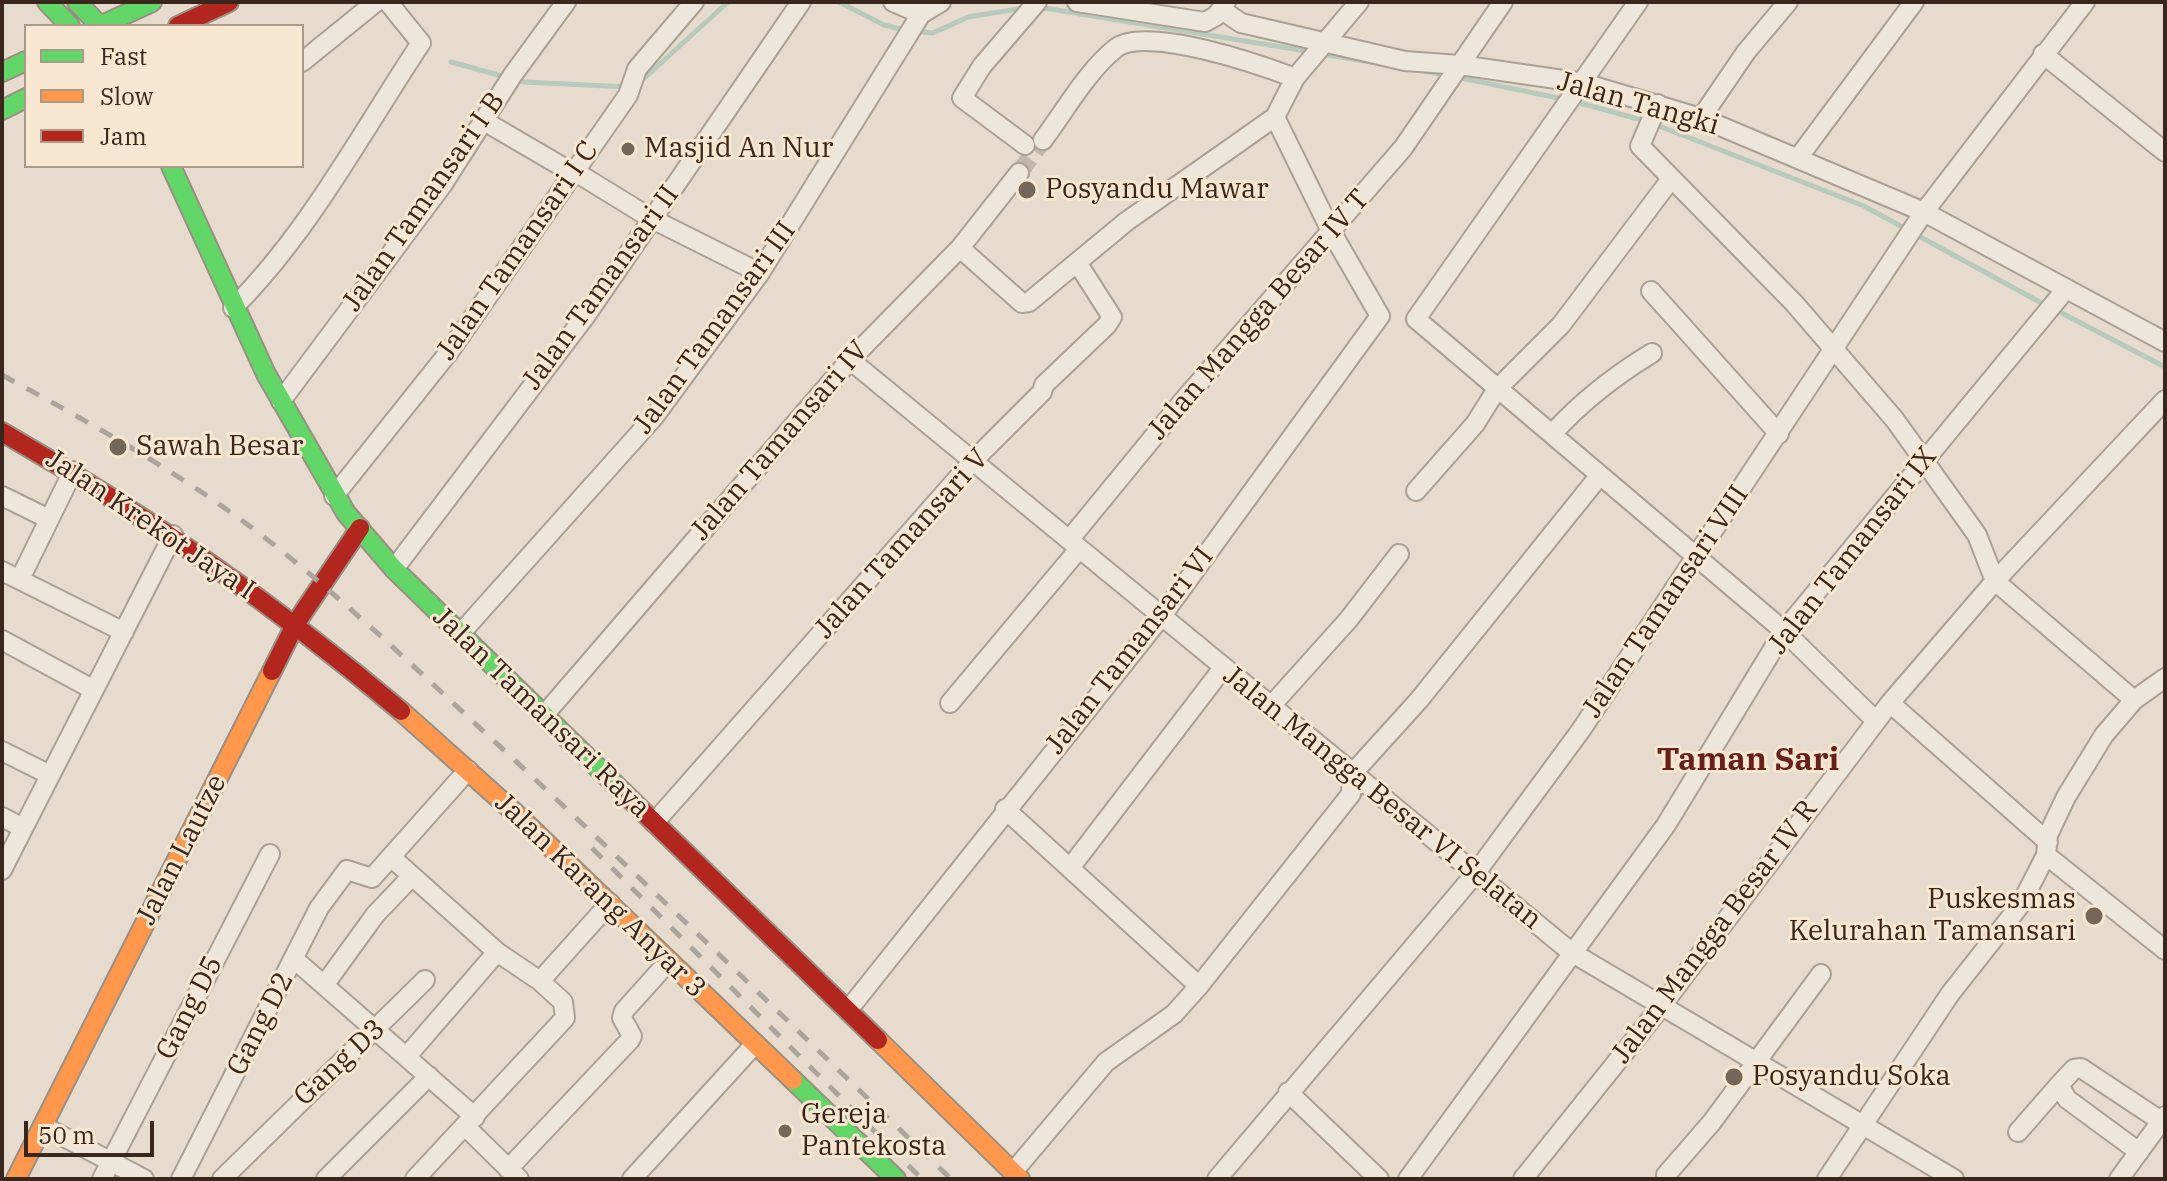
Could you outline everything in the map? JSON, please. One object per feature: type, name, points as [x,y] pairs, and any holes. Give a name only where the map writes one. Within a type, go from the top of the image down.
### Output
[{"type":"street","points":[[77,2],[98,24]]},
{"type":"street","points":[[104,24],[152,2]]},
{"type":"street","points":[[182,24],[229,2]]},
{"type":"street","points":[[304,60],[376,2]]},
{"type":"street","points":[[233,308],[266,274],[306,221],[421,43],[388,2]]},
{"type":"street","name":"Jalan Tamansari I B","points":[[281,401],[443,184],[499,95],[566,2]]},
{"type":"street","name":"Jalan Tamansari I C","points":[[334,496],[449,352],[574,172],[630,87],[637,69],[694,2]]},
{"type":"street","name":"Jalan Tamansari II","points":[[394,569],[587,314],[801,2]]},
{"type":"street","points":[[893,2],[916,27]]},
{"type":"street","name":"Jalan Tamansari III","points":[[460,634],[654,417],[760,273],[916,27],[941,2]]},
{"type":"street","points":[[1037,2],[982,66],[962,98],[1034,143],[1116,48],[1130,41],[1148,41],[1217,54],[1299,74]]},
{"type":"street","name":"Jalan Tangki","points":[[1077,2],[1145,7],[1205,22],[1224,6],[1241,23],[1326,45],[1405,61],[1459,66],[1581,86],[1654,113],[1701,118],[1798,158],[2057,301],[2165,342]]},
{"type":"street","points":[[960,248],[1022,303],[1035,299],[1127,221],[1275,117],[1299,74],[1359,2]]},
{"type":"street","name":"Jalan Mangga Besar IV T","points":[[950,703],[1183,401],[1403,148],[1503,2]]},
{"type":"street","points":[[1416,319],[1638,2]]},
{"type":"street","points":[[1701,118],[1746,52],[1788,2]]},
{"type":"street","points":[[1798,158],[1914,2]]},
{"type":"street","name":"Jalan Tamansari VIII","points":[[1217,1179],[1475,874],[1581,730],[1917,225],[2085,2]]},
{"type":"street","points":[[46,24],[49,4]]},
{"type":"street","points":[[49,4],[68,24]]},
{"type":"street","points":[[2043,54],[2165,152]]},
{"type":"street","points":[[2,72],[24,62]]},
{"type":"street","points":[[2,110],[24,99]]},
{"type":"street","points":[[1654,113],[1640,146],[1835,349],[1924,459],[1977,535],[1995,581],[2134,700]]},
{"type":"street","points":[[1275,117],[1332,233],[1380,316],[1416,319],[1784,631],[1876,721]]},
{"type":"street","points":[[484,121],[652,219],[760,273]]},
{"type":"street","name":"Jalan Tamansari Raya","points":[[172,168],[233,308],[281,401],[334,496],[394,569],[849,1009],[1016,1176]]},
{"type":"street","name":"Jalan Tamansari IV","points":[[545,714],[850,360],[960,248],[1019,173]]},
{"type":"street","points":[[1416,491],[1475,424],[1497,389],[1561,325],[1671,179]]},
{"type":"street","name":"Jalan Tamansari V","points":[[654,823],[972,462],[1112,317],[1078,264]]},
{"type":"street","points":[[1651,291],[1779,434]]},
{"type":"street","name":"Jalan Tamansari IX","points":[[1408,1179],[1666,825],[1784,631],[2057,301]]},
{"type":"street","name":"Jalan Tamansari VI","points":[[849,1009],[1005,809],[1161,617],[1380,316]]},
{"type":"street","points":[[1552,434],[1596,391],[1652,353]]},
{"type":"street","name":"Jalan Mangga Besar VI Selatan","points":[[850,360],[1571,952],[1660,1008],[1755,1060],[1954,1179]]},
{"type":"street","name":"Jalan Mangga Besar IV R","points":[[1523,1179],[1660,1008],[1890,703],[1995,581],[2165,400]]},
{"type":"street","name":"Jalan Krekot Jaya I","points":[[2,432],[73,471],[173,535],[296,623]]},
{"type":"street","points":[[20,579],[73,471]]},
{"type":"street","points":[[1016,1176],[1106,1062],[1174,1014],[1199,986],[1351,794],[1352,774],[1419,700],[1600,475]]},
{"type":"street","points":[[2,496],[49,519]]},
{"type":"street","name":"Jalan Lautze","points":[[16,1179],[296,623],[360,528]]},
{"type":"street","points":[[2,870],[173,535]]},
{"type":"street","points":[[1270,707],[1349,619],[1399,554]]},
{"type":"street","points":[[2,571],[124,632]]},
{"type":"street","name":"Jalan Karang Anyar 3","points":[[296,623],[346,661],[468,770],[896,1179]]},
{"type":"street","points":[[2,640],[94,690]]},
{"type":"street","points":[[1070,868],[1223,668]]},
{"type":"street","points":[[1827,1179],[1950,994],[2021,904],[2047,849],[2066,797],[2096,748],[2134,700],[2165,678]]},
{"type":"street","points":[[1890,703],[2047,849],[2165,950]]},
{"type":"street","points":[[2,751],[50,775]]},
{"type":"street","points":[[415,1179],[565,1018],[563,1002],[540,981],[497,952],[391,857],[468,770]]},
{"type":"street","points":[[1005,809],[1199,986]]},
{"type":"street","points":[[2,817],[23,828]]},
{"type":"street","name":"Gang D5","points":[[102,1179],[270,854]]},
{"type":"street","name":"Gang D2","points":[[181,1179],[309,924],[345,872],[371,879],[391,857]]},
{"type":"street","points":[[325,984],[375,915],[412,876]]},
{"type":"street","points":[[540,981],[610,903]]},
{"type":"street","points":[[407,1056],[497,952]]},
{"type":"street","points":[[294,959],[429,1076],[513,1174],[630,1040],[632,1036],[622,1018],[624,1011],[669,961]]},
{"type":"street","points":[[1666,1175],[1712,1122],[1821,974]]},
{"type":"street","name":"Gang D3","points":[[222,1179],[425,980]]},
{"type":"street","points":[[632,1179],[755,1044]]},
{"type":"street","points":[[2018,1132],[2074,1069],[2081,1068],[2163,1119],[2119,1179]]},
{"type":"street","points":[[326,1179],[429,1076]]},
{"type":"street","points":[[2059,1085],[2067,1099],[2139,1152]]},
{"type":"street","points":[[1288,1092],[1379,1179]]},
{"type":"street","points":[[43,1126],[144,1179]]},
{"type":"waterway","points":[[639,83],[728,2]]},
{"type":"waterway","points":[[839,2],[884,25],[904,30]]},
{"type":"waterway","points":[[1038,7],[1312,52]]},
{"type":"waterway","points":[[914,31],[933,33],[968,17],[1024,8]]},
{"type":"waterway","points":[[1322,54],[1371,62]]},
{"type":"waterway","points":[[451,62],[524,82],[627,87]]},
{"type":"waterway","points":[[1424,71],[1446,75]]},
{"type":"waterway","points":[[1456,77],[1563,99]]},
{"type":"waterway","points":[[1573,101],[1645,121]]},
{"type":"waterway","points":[[1654,124],[1864,206],[1906,229]]},
{"type":"waterway","points":[[1915,234],[2047,306]]},
{"type":"waterway","points":[[2056,310],[2165,367]]},
{"type":"tunnel","points":[[1019,173],[1043,140]]},
{"type":"railway","points":[[2,375],[179,477],[246,523],[308,572],[563,806],[951,1179]]},
{"type":"railway","points":[[592,848],[922,1179]]},
{"type":"traffic: fast","points":[[47,2],[68,24]]},
{"type":"traffic: fast","points":[[77,2],[98,24]]},
{"type":"traffic: fast","points":[[104,24],[152,2]]},
{"type":"traffic: fast","points":[[2,72],[24,62]]},
{"type":"traffic: fast","points":[[2,110],[24,99]]},
{"type":"traffic: fast","points":[[172,168],[266,374],[346,513],[394,569],[628,797]]},
{"type":"traffic: fast","points":[[793,1080],[896,1179]]},
{"type":"traffic: slow","points":[[16,1179],[272,671]]},
{"type":"traffic: slow","points":[[401,711],[514,812],[793,1080]]},
{"type":"traffic: slow","points":[[878,1040],[1020,1179]]},
{"type":"traffic: jam","points":[[182,24],[229,2]]},
{"type":"traffic: jam","points":[[2,432],[107,495],[208,562],[306,634],[401,711]]},
{"type":"traffic: jam","points":[[272,671],[296,623],[360,528]]},
{"type":"traffic: jam","points":[[628,797],[878,1040]]},
{"type":"place","name":"Masjid An Nur","points":[[628,149]]},
{"type":"place","name":"Posyandu Mawar","points":[[1027,190]]},
{"type":"place","name":"Sawah Besar","points":[[118,447]]},
{"type":"place","name":"Puskesmas Kelurahan Tamansari","points":[[2094,916]]},
{"type":"place","name":"Posyandu Soka","points":[[1734,1077]]},
{"type":"place","name":"Gereja Pantekosta","points":[[785,1131]]},
{"type":"district","name":"Taman Sari","points":[[1748,761]]}]
